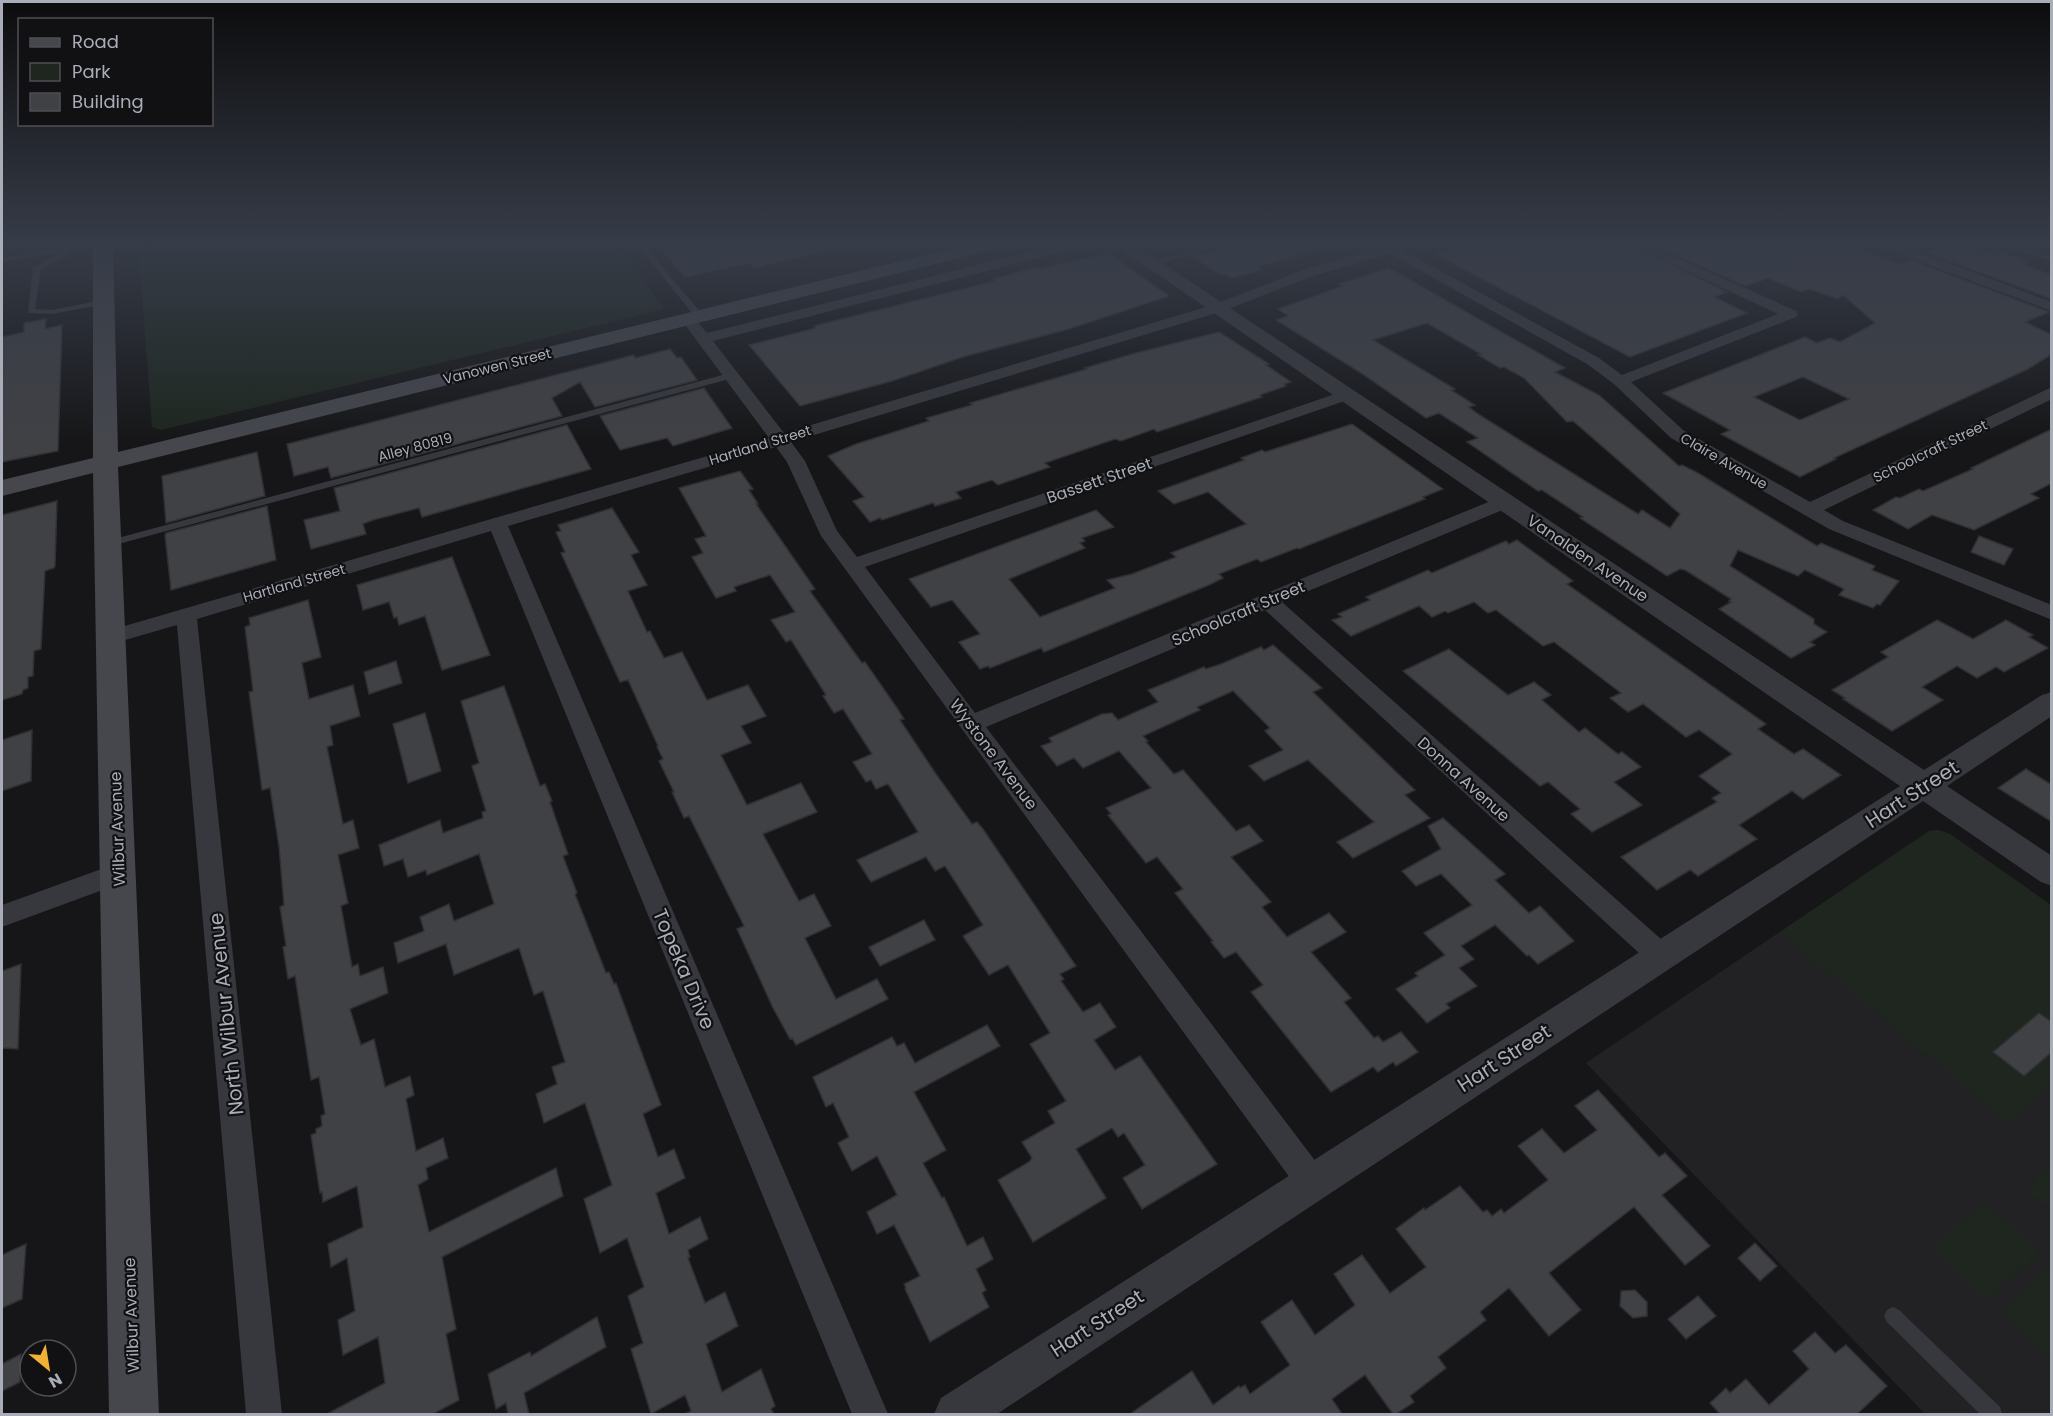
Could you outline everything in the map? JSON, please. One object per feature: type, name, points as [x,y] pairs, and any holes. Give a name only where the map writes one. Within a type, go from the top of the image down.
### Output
[{"type":"main road","name":"Wilbur Avenue","points":[[103,310],[107,544],[134,1414]]},
{"type":"main road","name":"Vanowen Street","points":[[2,489],[697,325],[751,310]]},
{"type":"street","points":[[697,325],[767,310]]},
{"type":"street","name":"Hartland Street","points":[[111,637],[1211,310]]},
{"type":"street","name":"Vanalden Avenue","points":[[1221,310],[2052,873]]},
{"type":"street","name":"Claire Avenue","points":[[1506,310],[1593,361],[1620,381],[1677,434],[1809,510],[1864,537],[2013,595],[2052,613]]},
{"type":"street","points":[[1620,381],[1791,314],[1782,310]]},
{"type":"street","name":"Wystone Avenue","points":[[697,325],[730,376],[796,461],[828,532],[1312,1182]]},
{"type":"street","name":"Schoolcraft Street","points":[[1809,510],[2052,392]]},
{"type":"street","name":"Bassett Street","points":[[852,565],[1347,395]]},
{"type":"street","name":"Schoolcraft Street","points":[[971,724],[1505,502]]},
{"type":"street","name":"Topeka Drive","points":[[498,523],[870,1414]]},
{"type":"street","name":"Donna Avenue","points":[[1268,601],[1661,956]]},
{"type":"street","name":"North Wilbur Avenue","points":[[186,615],[264,1414]]},
{"type":"street","name":"Hart Street","points":[[957,1414],[2052,702]]},
{"type":"street","points":[[2,916],[118,874]]},
{"type":"lane","points":[[31,310],[52,312],[62,310]]},
{"type":"lane","points":[[687,310],[697,325]]},
{"type":"lane","name":"Alley 80819","points":[[107,544],[730,376]]},
{"type":"lane","points":[[1893,1316],[1993,1414]]},
{"type":"shaded area","points":[[1938,830],[1950,834],[2051,905],[2051,1414],[1925,1414],[1586,1063],[1929,831]]},
{"type":"green space","points":[[143,310],[661,310],[161,430],[152,427]]},
{"type":"green space","points":[[1938,830],[1950,834],[2051,905],[2051,1084],[2008,1123],[1780,932],[1929,831]]},
{"type":"green space","points":[[2051,1165],[2051,1211],[2026,1189]]},
{"type":"green space","points":[[1984,1202],[2040,1251],[1987,1300],[1931,1248]]},
{"type":"green space","points":[[2051,1266],[2051,1360],[2002,1314]]},
{"type":"building","points":[[878,310],[1126,310],[1069,329],[966,356],[892,381],[800,406],[749,345],[816,328],[814,326]]},
{"type":"building","points":[[1280,310],[1463,310],[1565,368],[1555,372],[1599,395],[1679,466],[1682,465],[1698,473],[1817,546],[1821,543],[1875,566],[1872,570],[1899,581],[1880,605],[1877,604],[1873,608],[1839,595],[1844,589],[1805,570],[1798,576],[1738,550],[1730,566],[1814,619],[1814,624],[1827,632],[1810,642],[1815,645],[1791,658],[1719,609],[1731,602],[1729,601],[1731,599],[1685,570],[1680,569],[1667,576],[1580,518],[1583,517],[1542,490],[1538,491],[1467,442],[1478,438],[1439,413],[1426,418],[1361,373],[1276,320],[1288,316]],"holes":[[[1427,323],[1481,354],[1478,355],[1524,378],[1567,422],[1573,421],[1680,514],[1670,528],[1642,510],[1638,514],[1478,414],[1469,407],[1475,405],[1451,390],[1455,389],[1373,340]]]},
{"type":"building","points":[[1541,310],[1741,310],[1747,313],[1630,357]]},
{"type":"building","points":[[1860,310],[2044,310],[2049,312],[2025,322],[2052,335],[2052,354],[2028,369],[1834,458],[1836,459],[1800,477],[1721,434],[1730,430],[1663,393],[1805,337],[1817,343],[1830,338],[1840,342],[1875,323]],"holes":[[[1803,377],[1849,399],[1800,420],[1754,397]]]},
{"type":"building","points":[[46,319],[45,329],[62,325],[58,451],[2,462],[2,337],[24,332],[24,323]]},
{"type":"building","points":[[1219,332],[1269,364],[1266,365],[1291,382],[1260,395],[1262,397],[1157,432],[1154,429],[1121,441],[1115,439],[1045,463],[1050,467],[998,485],[992,480],[956,492],[961,498],[935,506],[933,503],[870,522],[853,501],[864,497],[828,456],[856,444],[929,421],[926,418],[972,405],[970,403],[1136,353]]},
{"type":"building","points":[[670,349],[677,358],[681,357],[697,380],[595,407],[580,382],[552,398],[562,416],[331,478],[328,467],[294,476],[287,444],[634,355],[635,358]]},
{"type":"building","points":[[704,388],[732,428],[673,446],[667,438],[620,450],[600,416]]},
{"type":"building","points":[[1352,424],[1443,489],[1423,497],[1425,499],[1299,549],[1261,562],[1257,559],[1219,574],[1223,578],[1209,585],[1044,652],[1041,648],[990,668],[988,666],[980,669],[959,642],[980,634],[952,600],[931,607],[909,579],[1096,510],[1114,527],[1082,538],[1085,541],[1080,543],[1085,548],[1009,579],[1040,617],[1115,588],[1107,580],[1132,574],[1176,557],[1171,553],[1246,524],[1208,492],[1174,504],[1158,491],[1244,460],[1241,458],[1262,450],[1265,452]]},
{"type":"building","points":[[567,425],[591,469],[422,517],[419,508],[373,520],[363,524],[366,534],[311,549],[304,520],[340,511],[334,488]]},
{"type":"building","points":[[2052,429],[2052,483],[2031,494],[2039,498],[1974,530],[1932,515],[1908,529],[1873,510],[1896,497],[1900,498],[1919,489],[1923,491],[1973,469],[1971,468]]},
{"type":"building","points":[[257,452],[265,496],[166,523],[162,476]]},
{"type":"building","points":[[740,471],[753,489],[749,490],[758,504],[756,504],[815,589],[810,591],[862,663],[865,662],[904,719],[900,720],[936,774],[972,824],[977,822],[983,829],[1076,966],[1060,974],[1064,979],[1061,981],[1083,1012],[1100,1003],[1116,1027],[1094,1040],[1115,1070],[1140,1056],[1217,1164],[1142,1209],[1123,1178],[1145,1165],[1124,1133],[1118,1137],[1112,1128],[1076,1149],[1106,1198],[1033,1242],[998,1180],[1029,1162],[1032,1158],[1022,1142],[1055,1123],[1048,1111],[1066,1101],[1030,1044],[1050,1033],[1008,965],[989,975],[963,936],[983,925],[945,866],[935,871],[926,857],[871,882],[857,860],[918,832],[888,784],[876,789],[871,780],[866,782],[853,762],[872,754],[843,709],[834,713],[823,696],[826,695],[791,640],[786,642],[771,620],[795,612],[770,575],[734,587],[736,591],[716,598],[692,557],[703,553],[695,539],[706,536],[679,488]]},
{"type":"building","points":[[57,501],[55,566],[45,571],[41,649],[34,651],[33,676],[28,677],[28,688],[23,690],[22,694],[2,700],[2,515]]},
{"type":"building","points":[[267,506],[276,560],[171,590],[166,533]]},
{"type":"building","points":[[612,508],[639,552],[631,555],[647,585],[628,591],[647,632],[650,631],[664,658],[682,652],[707,700],[748,685],[766,716],[741,726],[751,743],[721,755],[747,805],[801,783],[817,812],[763,834],[799,901],[814,894],[831,926],[805,938],[836,999],[877,979],[888,999],[796,1045],[792,1038],[790,1039],[773,1008],[737,929],[744,926],[689,816],[684,818],[672,792],[674,792],[659,761],[663,759],[658,746],[628,680],[620,682],[561,553],[565,552],[556,532],[561,531],[558,525]]},
{"type":"building","points":[[1979,536],[2013,549],[2004,565],[1971,552]]},
{"type":"building","points":[[1517,540],[1573,581],[1567,584],[1766,724],[1758,729],[1794,754],[1803,749],[1841,775],[1803,799],[1792,791],[1739,825],[1757,839],[1698,876],[1690,870],[1657,890],[1621,857],[1717,802],[1712,798],[1721,793],[1699,776],[1732,754],[1699,730],[1686,737],[1643,704],[1628,712],[1610,698],[1621,693],[1554,642],[1543,646],[1496,610],[1488,613],[1474,602],[1432,617],[1419,606],[1351,636],[1332,620],[1342,617],[1338,614],[1370,600],[1366,597],[1428,570],[1432,573],[1506,541],[1509,544]]},
{"type":"building","points":[[452,557],[490,655],[442,670],[425,616],[399,625],[389,602],[363,610],[357,585]]},
{"type":"building","points":[[308,600],[321,657],[302,663],[309,699],[353,685],[360,716],[330,726],[333,745],[327,747],[343,824],[353,820],[359,848],[338,855],[348,903],[341,906],[352,967],[358,964],[360,976],[383,967],[388,993],[350,1009],[361,1045],[374,1039],[385,1087],[410,1076],[414,1095],[406,1099],[416,1151],[443,1138],[448,1158],[426,1168],[428,1179],[418,1185],[429,1232],[556,1168],[563,1196],[442,1257],[456,1329],[446,1334],[459,1400],[433,1414],[327,1414],[385,1383],[378,1337],[343,1355],[338,1320],[355,1311],[347,1258],[331,1267],[328,1244],[363,1227],[357,1186],[323,1202],[322,1192],[320,1193],[311,1135],[322,1126],[321,1116],[325,1114],[319,1077],[311,1080],[295,976],[288,979],[280,907],[284,905],[279,847],[270,788],[262,790],[249,692],[253,691],[245,627],[250,625],[249,618]]},
{"type":"building","points":[[1937,620],[1973,639],[2006,620],[2033,635],[2029,637],[2048,648],[2004,672],[1996,667],[1977,678],[1957,666],[1922,687],[1943,700],[1892,731],[1832,690],[1888,657],[1881,652]]},
{"type":"building","points":[[1273,645],[1322,688],[1313,692],[1415,790],[1405,795],[1430,818],[1353,858],[1337,842],[1374,822],[1308,760],[1264,781],[1249,766],[1283,750],[1265,731],[1270,728],[1233,691],[1197,707],[1200,710],[1143,736],[1174,774],[1183,770],[1236,831],[1249,825],[1263,841],[1231,857],[1271,902],[1262,907],[1287,937],[1329,913],[1346,932],[1311,952],[1351,998],[1344,1002],[1374,1038],[1378,1036],[1383,1042],[1401,1032],[1418,1052],[1396,1066],[1393,1062],[1378,1072],[1373,1067],[1331,1092],[1251,992],[1263,985],[1236,952],[1224,958],[1175,893],[1183,889],[1157,857],[1146,863],[1108,815],[1111,814],[1106,808],[1151,788],[1119,751],[1083,768],[1074,758],[1057,766],[1041,746],[1052,742],[1049,738],[1102,714],[1112,713],[1118,720],[1158,702],[1148,690],[1204,667],[1206,669],[1261,647],[1264,650]]},
{"type":"building","points":[[1449,649],[1508,695],[1534,682],[1551,695],[1542,700],[1579,732],[1585,728],[1618,754],[1622,752],[1641,767],[1614,782],[1642,805],[1592,832],[1571,814],[1580,809],[1548,782],[1540,786],[1403,671]]},
{"type":"building","points":[[396,661],[402,683],[369,694],[364,672]]},
{"type":"building","points":[[504,686],[540,786],[545,784],[552,801],[550,802],[568,854],[563,856],[577,893],[575,894],[606,973],[609,972],[614,984],[616,983],[661,1105],[643,1114],[658,1157],[674,1149],[685,1178],[656,1193],[669,1234],[700,1217],[708,1239],[688,1250],[690,1257],[688,1258],[705,1303],[725,1292],[738,1326],[706,1344],[722,1392],[761,1369],[775,1406],[771,1409],[774,1414],[685,1414],[691,1411],[685,1395],[651,1414],[631,1349],[643,1343],[628,1296],[644,1287],[627,1238],[600,1253],[584,1199],[612,1185],[585,1103],[544,1123],[536,1094],[557,1084],[552,1067],[565,1062],[543,991],[534,995],[519,948],[454,975],[446,944],[398,963],[394,943],[424,931],[420,917],[449,904],[454,921],[494,904],[479,854],[427,875],[426,870],[408,877],[403,859],[384,866],[379,845],[440,820],[443,833],[483,818],[482,812],[486,811],[472,766],[479,763],[461,701]]},
{"type":"building","points":[[425,713],[441,771],[408,783],[393,724]]},
{"type":"building","points":[[32,730],[31,781],[2,791],[2,740]]},
{"type":"building","points":[[2026,769],[2052,785],[2052,822],[1998,788]]},
{"type":"building","points":[[1443,818],[1505,874],[1495,880],[1529,913],[1540,906],[1574,941],[1538,964],[1495,925],[1461,946],[1474,959],[1459,968],[1477,986],[1446,1004],[1450,1008],[1427,1023],[1396,989],[1418,976],[1415,973],[1445,955],[1424,933],[1472,905],[1441,874],[1416,886],[1402,871],[1441,849],[1428,826]]},
{"type":"building","points":[[924,920],[935,940],[880,966],[869,947]]},
{"type":"building","points":[[21,964],[18,1049],[2,1048],[2,971]]},
{"type":"building","points":[[2039,1013],[2052,1022],[2052,1052],[2024,1076],[1993,1052]]},
{"type":"building","points":[[987,1025],[1000,1046],[914,1092],[946,1150],[923,1163],[942,1198],[944,1197],[967,1246],[983,1237],[993,1259],[976,1269],[986,1290],[982,1293],[989,1307],[930,1342],[904,1284],[920,1276],[894,1225],[877,1234],[867,1212],[897,1195],[877,1156],[852,1171],[838,1143],[849,1137],[833,1103],[826,1107],[813,1077],[892,1037],[897,1046],[904,1043],[915,1063]]},
{"type":"building","points":[[1598,1090],[1659,1157],[1665,1153],[1687,1176],[1662,1195],[1710,1246],[1685,1265],[1634,1207],[1549,1273],[1581,1310],[1549,1336],[1509,1288],[1480,1312],[1486,1320],[1438,1357],[1446,1368],[1410,1396],[1414,1402],[1396,1414],[1393,1414],[1365,1375],[1332,1399],[1342,1414],[1130,1414],[1192,1371],[1213,1405],[1239,1386],[1240,1388],[1245,1385],[1250,1394],[1290,1365],[1261,1322],[1292,1300],[1315,1335],[1355,1305],[1334,1274],[1362,1255],[1390,1293],[1426,1267],[1396,1229],[1424,1208],[1425,1210],[1460,1186],[1483,1212],[1487,1210],[1492,1216],[1501,1209],[1504,1213],[1548,1180],[1518,1146],[1542,1129],[1564,1153],[1597,1130],[1575,1106]]},
{"type":"building","points":[[1755,1243],[1777,1266],[1760,1281],[1738,1258]]},
{"type":"building","points":[[26,1244],[22,1299],[2,1308],[2,1255]]},
{"type":"building","points":[[1635,1290],[1647,1302],[1647,1316],[1633,1318],[1620,1306],[1621,1291]]},
{"type":"building","points":[[1698,1296],[1716,1316],[1686,1339],[1668,1319]]},
{"type":"building","points":[[597,1317],[606,1347],[524,1393],[529,1414],[508,1414],[506,1403],[496,1409],[488,1374],[530,1352],[531,1356]]},
{"type":"building","points":[[1815,1332],[1835,1353],[1846,1345],[1887,1386],[1857,1414],[1720,1414],[1710,1403],[1726,1388],[1730,1393],[1746,1379],[1769,1405],[1809,1369],[1793,1351]]},
{"type":"building","points":[[18,1356],[18,1383],[2,1391],[2,1364]]}]
